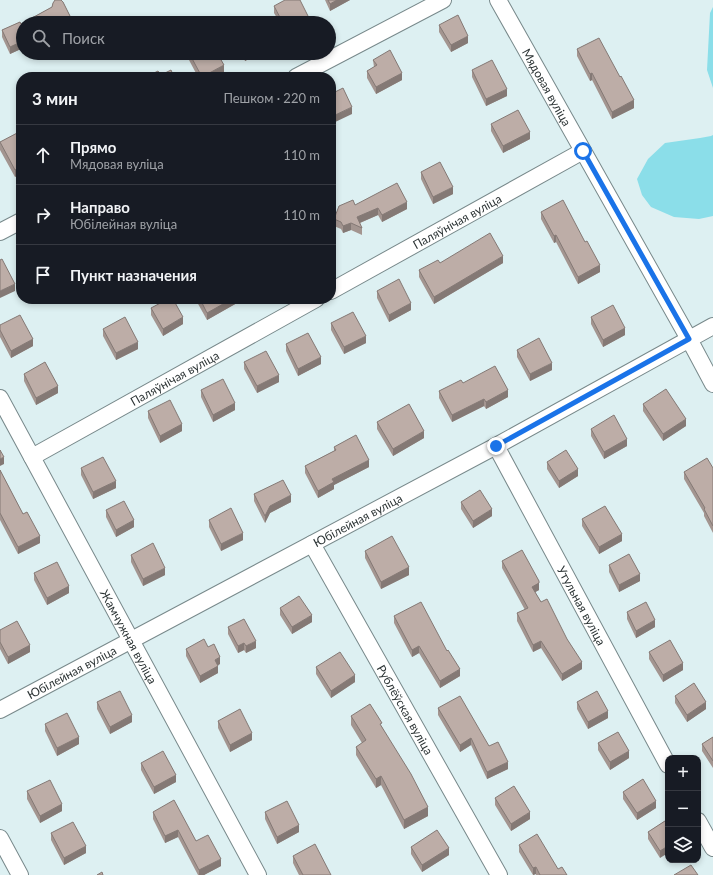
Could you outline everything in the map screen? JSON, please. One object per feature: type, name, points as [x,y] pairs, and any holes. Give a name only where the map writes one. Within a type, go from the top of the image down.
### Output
[{"type":"street","points":[[336,56],[444,0]]},
{"type":"street","name":"Мядовая вуліца","points":[[498,0],[713,384]]},
{"type":"street","points":[[306,72],[329,60]]},
{"type":"street","name":"Паляўнічая вуліца","points":[[336,288],[583,151]]},
{"type":"street","points":[[0,232],[16,224]]},
{"type":"street","name":"Паляўнічая вуліца","points":[[32,457],[307,304]]},
{"type":"street","name":"Юбілейная вуліца","points":[[0,710],[496,446],[713,326]]},
{"type":"street","name":"Жамчужная вуліца","points":[[0,398],[258,875]]},
{"type":"street","name":"Утульная вуліца","points":[[496,446],[665,759]]},
{"type":"street","name":"Рублёўская вуліца","points":[[312,544],[499,875]]},
{"type":"street","points":[[701,826],[713,848]]},
{"type":"street","points":[[0,838],[20,875]]},
{"type":"shaded area","points":[[713,7],[713,88],[707,70],[710,13]]},
{"type":"shaded area","points":[[713,135],[713,216],[699,219],[674,217],[651,207],[642,195],[637,179],[648,159],[665,143]]},
{"type":"building","points":[[55,0],[61,0],[70,16],[36,16],[52,7]]},
{"type":"building","points":[[285,0],[300,0],[308,16],[279,16],[274,6]]},
{"type":"building","points":[[328,0],[337,0],[330,4]]},
{"type":"building","points":[[458,15],[468,36],[451,45],[439,25]]},
{"type":"building","points":[[16,24],[16,44],[10,47],[2,30]]},
{"type":"building","points":[[599,38],[634,100],[612,112],[592,73],[590,74],[577,49]]},
{"type":"building","points":[[390,50],[402,73],[376,87],[367,71],[377,65],[373,60]]},
{"type":"building","points":[[193,60],[221,60],[224,65],[211,72],[199,72]]},
{"type":"building","points":[[492,60],[507,89],[486,99],[472,70]]},
{"type":"building","points":[[343,88],[352,107],[336,115],[336,92]]},
{"type":"building","points":[[518,110],[530,132],[503,146],[491,124]]},
{"type":"building","points":[[16,134],[16,170],[15,170],[0,142]]},
{"type":"building","points":[[440,162],[453,187],[433,197],[421,172]]},
{"type":"building","points":[[397,183],[407,202],[382,215],[378,208],[357,217],[362,228],[351,223],[343,226],[341,222],[336,220],[336,214],[339,206],[353,200],[355,205]]},
{"type":"building","points":[[563,200],[585,242],[587,241],[600,265],[578,277],[556,235],[554,236],[541,212]]},
{"type":"building","points":[[490,233],[503,256],[434,297],[419,270],[438,260],[440,263]]},
{"type":"building","points":[[2,259],[15,284],[0,291],[0,260]]},
{"type":"building","points":[[399,279],[411,303],[389,315],[377,291]]},
{"type":"building","points":[[159,304],[176,304],[183,317],[163,329],[151,308]]},
{"type":"building","points":[[202,304],[223,304],[207,313]]},
{"type":"building","points":[[613,305],[625,328],[603,340],[591,317]]},
{"type":"building","points":[[353,312],[366,336],[344,347],[331,323]]},
{"type":"building","points":[[20,315],[33,339],[11,351],[0,330],[0,325]]},
{"type":"building","points":[[125,317],[138,342],[116,353],[103,329]]},
{"type":"building","points":[[308,333],[321,357],[298,369],[286,344]]},
{"type":"building","points":[[539,338],[552,363],[530,374],[517,350]]},
{"type":"building","points":[[266,351],[279,375],[257,386],[244,362]]},
{"type":"building","points":[[45,362],[58,386],[36,398],[24,374]]},
{"type":"building","points":[[495,366],[508,390],[486,402],[484,399],[452,415],[439,391],[461,380],[463,383]]},
{"type":"building","points":[[223,379],[235,403],[213,415],[201,390]]},
{"type":"building","points":[[666,389],[686,419],[663,434],[643,404]]},
{"type":"building","points":[[170,400],[182,424],[160,436],[148,411]]},
{"type":"building","points":[[409,404],[424,431],[393,449],[377,422]]},
{"type":"building","points":[[614,415],[627,439],[604,452],[591,429]]},
{"type":"building","points":[[356,435],[369,460],[332,479],[334,482],[318,491],[305,466],[336,450],[334,447]]},
{"type":"building","points":[[0,450],[4,457],[0,459]]},
{"type":"building","points":[[566,450],[578,469],[559,481],[547,462]]},
{"type":"building","points":[[103,457],[116,481],[93,492],[81,468]]},
{"type":"building","points":[[707,458],[713,468],[713,526],[704,509],[705,508],[684,472]]},
{"type":"building","points":[[0,470],[23,514],[27,512],[40,536],[18,547],[0,513]]},
{"type":"building","points":[[283,480],[291,495],[270,506],[265,516],[254,494]]},
{"type":"building","points":[[480,490],[492,509],[473,521],[461,502]]},
{"type":"building","points":[[124,501],[134,520],[116,530],[106,510]]},
{"type":"building","points":[[605,506],[622,534],[599,547],[582,519]]},
{"type":"building","points":[[231,508],[243,533],[221,544],[209,520]]},
{"type":"building","points":[[392,536],[409,567],[381,582],[365,551]]},
{"type":"building","points":[[153,543],[165,568],[143,579],[131,555]]},
{"type":"building","points":[[522,550],[539,581],[539,583],[532,587],[541,602],[547,599],[567,639],[582,662],[562,674],[541,641],[533,645],[517,613],[528,608],[502,561]]},
{"type":"building","points":[[629,554],[640,574],[619,585],[609,565]]},
{"type":"building","points":[[57,562],[69,586],[47,598],[34,573]]},
{"type":"building","points":[[299,596],[312,615],[292,627],[280,608]]},
{"type":"building","points":[[421,602],[447,651],[448,650],[460,669],[440,681],[419,646],[412,650],[394,616]]},
{"type":"building","points":[[646,602],[655,620],[636,631],[627,612]]},
{"type":"building","points":[[244,619],[256,641],[246,646],[244,643],[238,646],[228,627]]},
{"type":"building","points":[[17,621],[30,645],[8,657],[0,642],[0,630]]},
{"type":"building","points":[[204,639],[208,647],[214,644],[220,657],[215,660],[218,666],[200,676],[186,649]]},
{"type":"building","points":[[670,640],[683,663],[663,675],[649,652]]},
{"type":"building","points":[[340,652],[355,675],[331,691],[316,667]]},
{"type":"building","points":[[694,683],[706,702],[687,715],[675,696]]},
{"type":"building","points":[[120,691],[132,715],[110,727],[97,702]]},
{"type":"building","points":[[597,691],[608,711],[588,722],[577,702]]},
{"type":"building","points":[[460,696],[489,746],[498,742],[508,762],[487,772],[471,738],[460,745],[438,708]]},
{"type":"building","points":[[370,704],[382,723],[380,724],[411,774],[428,807],[404,820],[381,776],[376,779],[356,747],[366,740],[351,716]]},
{"type":"building","points":[[240,709],[252,733],[230,745],[218,721]]},
{"type":"building","points":[[67,713],[79,737],[57,748],[45,724]]},
{"type":"building","points":[[618,732],[629,751],[610,762],[598,743]]},
{"type":"building","points":[[713,737],[713,761],[702,744]]},
{"type":"building","points":[[163,751],[176,775],[154,787],[141,763]]},
{"type":"building","points":[[643,779],[656,801],[637,813],[623,792]]},
{"type":"building","points":[[50,780],[62,804],[40,816],[27,791]]},
{"type":"building","points":[[514,786],[530,812],[511,824],[495,798]]},
{"type":"building","points":[[174,800],[196,841],[208,835],[221,859],[199,870],[178,830],[165,836],[153,812]]},
{"type":"building","points":[[287,801],[299,825],[277,837],[265,812]]},
{"type":"building","points":[[665,821],[665,848],[660,851],[648,832]]},
{"type":"building","points":[[73,822],[86,846],[64,858],[51,833]]},
{"type":"building","points":[[437,830],[449,848],[422,865],[411,847]]},
{"type":"building","points":[[537,834],[558,869],[562,867],[567,875],[540,875],[536,867],[533,868],[519,845]]},
{"type":"building","points":[[315,844],[331,875],[303,875],[293,856]]},
{"type":"building","points":[[691,865],[698,875],[674,875]]},
{"type":"route","points":[[496,446],[689,339],[583,151]]}]
